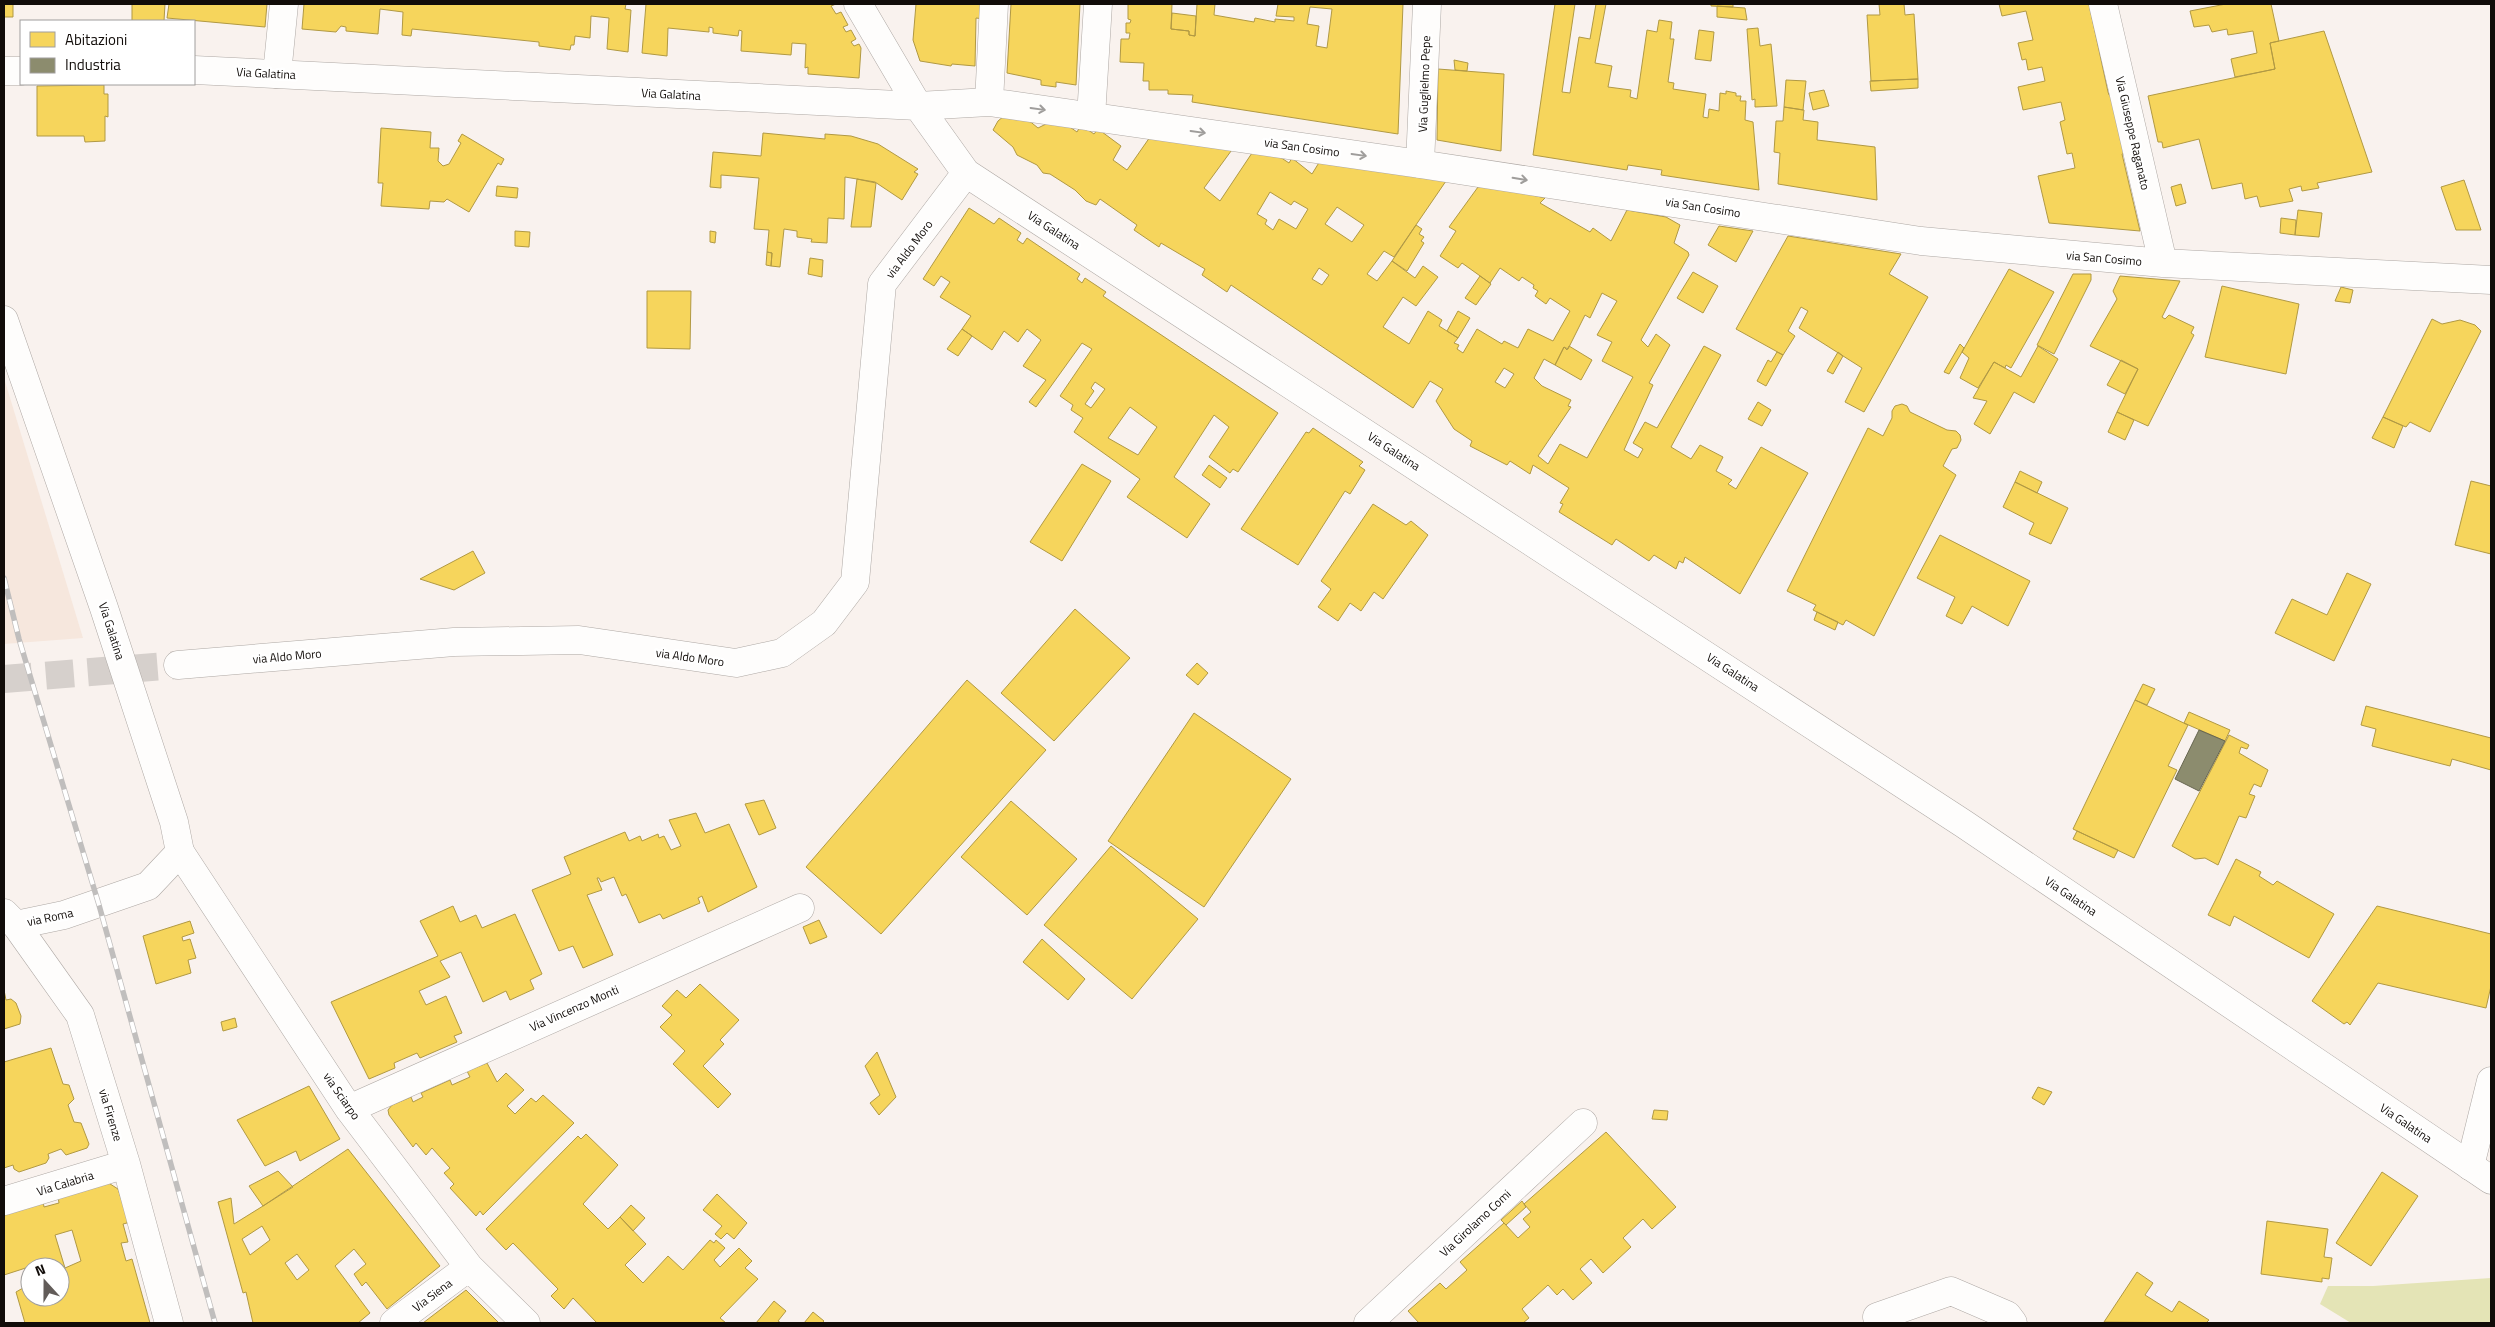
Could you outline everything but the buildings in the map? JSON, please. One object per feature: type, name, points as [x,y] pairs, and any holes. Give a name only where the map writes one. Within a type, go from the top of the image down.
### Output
[{"type":"street","points":[[277,74],[284,4]]},
{"type":"street","points":[[858,4],[918,106]]},
{"type":"street","points":[[989,102],[994,4]]},
{"type":"street","points":[[1091,117],[1098,4]]},
{"type":"street","name":"Via Guglielmo Pepe","points":[[1420,164],[1427,4]]},
{"type":"street","name":"Via Giuseppe Raganato","points":[[2103,4],[2162,263]]},
{"type":"street","name":"Via Galatina","points":[[195,70],[918,106],[966,173],[1964,824],[2481,1173]]},
{"type":"street","points":[[4,71],[20,71]]},
{"type":"street","name":"via San Cosimo","points":[[918,106],[989,102],[1420,164],[1921,241],[2162,263],[2491,280]]},
{"type":"street","name":"via Aldo Moro","points":[[178,665],[464,642],[579,640],[736,663],[782,653],[824,623],[855,582],[882,284],[966,173]]},
{"type":"street","name":"Via Galatina","points":[[4,320],[108,617],[174,822],[180,852]]},
{"type":"street","name":"via Roma","points":[[10,919],[64,915],[148,886],[180,852]]},
{"type":"street","name":"via Sciarpo","points":[[180,852],[349,1109],[469,1267],[526,1323]]},
{"type":"street","name":"Via Vincenzo Monti","points":[[349,1109],[800,908]]},
{"type":"street","name":"via Firenze","points":[[10,919],[80,1015],[126,1164],[169,1323]]},
{"type":"street","points":[[2481,1173],[2491,1081]]},
{"type":"street","name":"Via Girolamo Comi","points":[[1368,1323],[1583,1123]]},
{"type":"street","name":"Via Calabria","points":[[4,1201],[126,1164]]},
{"type":"street","name":"Via Siena","points":[[394,1323],[469,1267]]},
{"type":"street","points":[[1879,1323],[1877,1317],[1951,1291],[2007,1315],[2013,1323]]},
{"type":"shaded area","points":[[4,378],[83,638],[4,644]]},
{"type":"green space","points":[[2491,1278],[2491,1323],[2351,1323],[2320,1304],[2328,1286],[2373,1286]]},
{"type":"tunnel","points":[[4,679],[178,665]]},
{"type":"railway","points":[[4,578],[19,639],[99,905],[215,1323]]}]
